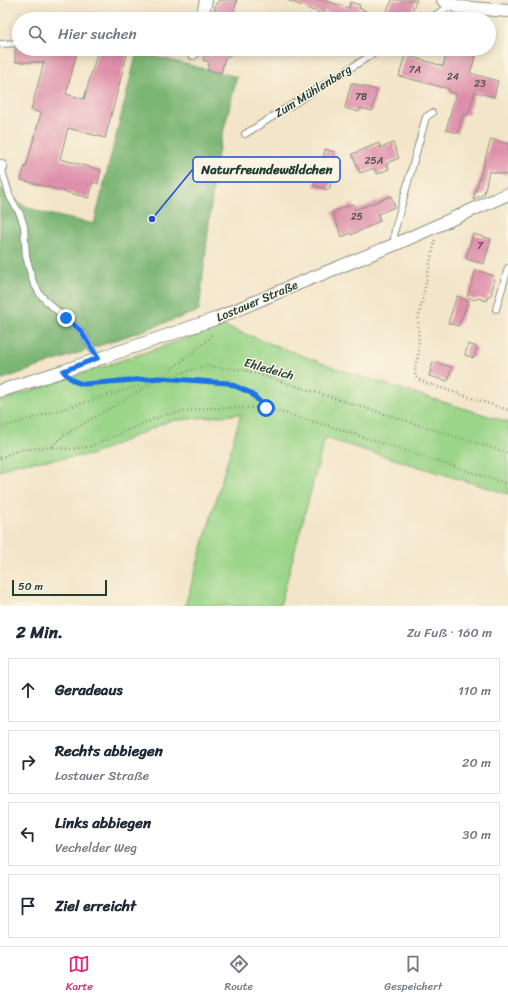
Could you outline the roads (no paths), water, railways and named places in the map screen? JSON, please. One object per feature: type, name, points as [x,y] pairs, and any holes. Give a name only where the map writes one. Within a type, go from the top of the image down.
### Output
[{"type":"street","points":[[203,12],[206,0]]},
{"type":"street","points":[[447,2],[465,8],[508,11]]},
{"type":"street","name":"Lostauer Straße","points":[[0,391],[215,319],[507,197]]},
{"type":"lane","points":[[436,12],[447,2]]},
{"type":"lane","points":[[0,44],[12,43]]},
{"type":"lane","name":"Zum Mühlenberg","points":[[245,134],[369,56]]},
{"type":"lane","points":[[396,244],[394,237],[395,229],[426,117],[432,112]]},
{"type":"lane","points":[[1,166],[10,197],[20,214],[24,226],[26,256],[33,282],[40,294],[48,303],[81,331],[98,358]]},
{"type":"lane","points":[[496,308],[508,268]]},
{"type":"place","name":"Naturfreundewäldchen","points":[[152,219]]}]
